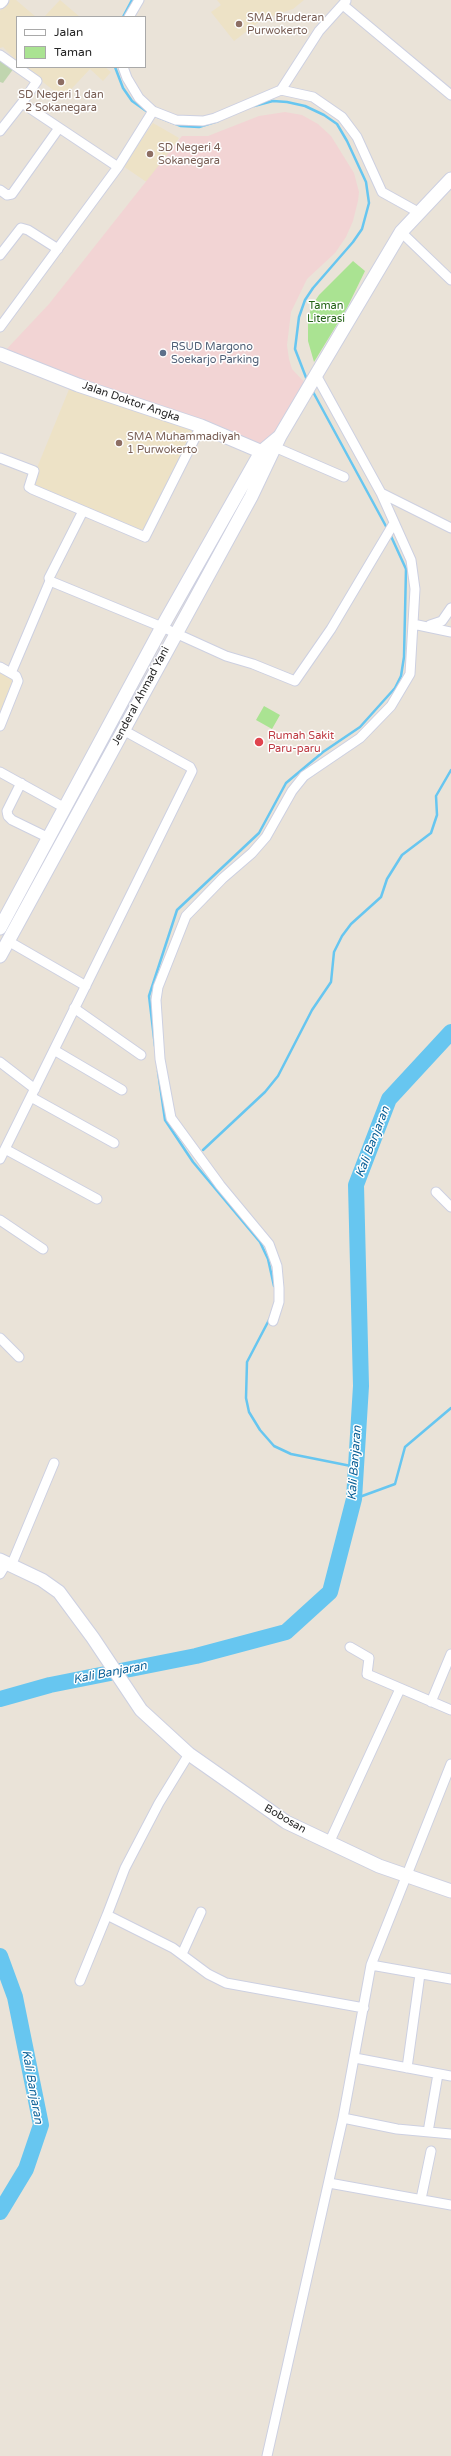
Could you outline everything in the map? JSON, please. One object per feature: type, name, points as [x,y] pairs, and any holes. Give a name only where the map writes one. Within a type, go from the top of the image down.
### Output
[{"type":"main road","name":"Jenderal Ahmad Yani","points":[[0,928],[162,627],[272,447],[303,400],[315,376],[401,232],[418,212],[451,179]]},
{"type":"main road","name":"Jalan Doktor Angka","points":[[0,354],[83,386],[202,426],[272,447]]},
{"type":"main road","name":"Jenderal Ahmad Yani","points":[[0,956],[123,730],[272,447]]},
{"type":"main road","points":[[99,746],[111,752]]},
{"type":"main road","points":[[40,854],[52,860]]},
{"type":"main road","name":"Bobosan","points":[[4,1566],[42,1580],[59,1592],[94,1638],[141,1710],[189,1754],[286,1822],[379,1866],[451,1891]]},
{"type":"street","points":[[130,15],[139,0]]},
{"type":"street","points":[[123,68],[134,91],[152,115],[176,120],[203,121],[215,118],[281,90],[318,31],[345,2],[451,95]]},
{"type":"street","points":[[0,55],[16,66]]},
{"type":"street","points":[[0,132],[37,81],[18,68]]},
{"type":"street","points":[[281,90],[312,97],[342,116],[364,150],[382,192],[418,212]]},
{"type":"street","points":[[22,103],[118,167]]},
{"type":"street","points":[[0,327],[118,167],[152,115]]},
{"type":"street","points":[[0,190],[7,195],[12,194],[59,128]]},
{"type":"street","points":[[0,255],[21,228],[28,230],[58,249]]},
{"type":"street","points":[[401,232],[451,280]]},
{"type":"street","points":[[273,1321],[279,1302],[279,1288],[277,1266],[269,1244],[188,1143],[171,1118],[167,1106],[156,1025],[158,987],[181,925],[197,902],[252,853],[266,837],[292,792],[304,776],[360,738],[391,706],[410,674],[414,624],[415,576],[405,544],[392,526],[381,493],[315,376]]},
{"type":"street","points":[[0,458],[34,471],[30,488],[146,537],[202,426]]},
{"type":"street","points":[[272,447],[344,477]]},
{"type":"street","points":[[381,493],[451,528]]},
{"type":"street","points":[[11,673],[50,582],[49,578],[83,511]]},
{"type":"street","points":[[50,582],[162,627],[174,634],[226,656],[253,664],[295,681],[330,629],[392,526]]},
{"type":"street","points":[[427,625],[440,623],[451,608]]},
{"type":"street","points":[[414,624],[427,625],[451,632]]},
{"type":"street","points":[[0,667],[11,673],[18,681],[0,726]]},
{"type":"street","points":[[0,1159],[192,771],[190,767],[123,730]]},
{"type":"street","points":[[0,772],[65,808]]},
{"type":"street","points":[[21,783],[7,811],[8,816],[12,820],[49,838]]},
{"type":"street","points":[[8,941],[86,986]]},
{"type":"street","points":[[74,1008],[141,1055]]},
{"type":"street","points":[[54,1050],[122,1090]]},
{"type":"street","points":[[0,1062],[35,1089]]},
{"type":"street","points":[[31,1097],[114,1143]]},
{"type":"street","points":[[5,1149],[97,1200]]},
{"type":"street","points":[[436,1192],[451,1207]]},
{"type":"street","points":[[0,1220],[42,1249]]},
{"type":"street","points":[[0,1338],[20,1357]]},
{"type":"street","points":[[4,1566],[54,1463]]},
{"type":"street","points":[[350,1647],[369,1658],[367,1674],[451,1710]]},
{"type":"street","points":[[431,1702],[451,1654]]},
{"type":"street","points":[[329,1843],[400,1689]]},
{"type":"street","points":[[80,1981],[125,1868],[159,1803],[189,1754]]},
{"type":"street","points":[[267,2456],[343,2118],[371,1965],[451,1764]]},
{"type":"street","points":[[182,1954],[201,1912]]},
{"type":"street","points":[[107,1915],[182,1954],[208,1974],[226,1982],[364,2008]]},
{"type":"street","points":[[371,1965],[451,1979]]},
{"type":"street","points":[[406,2068],[420,1974]]},
{"type":"street","points":[[355,2058],[451,2076]]},
{"type":"street","points":[[428,2132],[438,2074]]},
{"type":"street","points":[[343,2118],[397,2129],[451,2134]]},
{"type":"street","points":[[421,2199],[431,2151]]},
{"type":"street","points":[[329,2182],[451,2205]]},
{"type":"shaded area","name":"SD Negeri 1 dan 2 Sokanegara","points":[[10,0],[16,0],[35,16],[16,16],[16,60],[3,47],[0,48],[0,11]]},
{"type":"shaded area","points":[[60,0],[79,16],[45,16]]},
{"type":"shaded area","name":"SMA Bruderan Purwokerto","points":[[217,0],[304,0],[293,9],[263,19],[234,41],[211,12],[221,5]]},
{"type":"shaded area","name":"SD Negeri 1 dan 2 Sokanegara","points":[[25,68],[106,68],[111,72],[103,81],[90,69],[63,98]]},
{"type":"shaded area","points":[[285,112],[302,115],[318,124],[331,136],[354,173],[359,192],[353,221],[346,237],[335,253],[307,279],[291,312],[287,345],[289,359],[292,369],[309,387],[303,400],[262,449],[2,354],[49,304],[182,136],[208,136],[259,116]]},
{"type":"shaded area","name":"SD Negeri 4 Sokanegara","points":[[153,123],[179,138],[148,183],[123,166]]},
{"type":"shaded area","name":"SMA Muhammadiyah 1 Purwokerto","points":[[72,382],[201,426],[145,534],[30,485]]},
{"type":"shaded area","points":[[0,667],[16,676],[0,726]]},
{"type":"green space","points":[[0,59],[14,68],[3,83],[0,82]]},
{"type":"green space","name":"Taman Literasi","points":[[353,261],[365,271],[347,308],[314,362],[308,341],[308,323],[311,307],[319,295]]},
{"type":"green space","points":[[264,706],[280,715],[272,729],[256,720]]},
{"type":"waterway","points":[[124,16],[132,0]]},
{"type":"waterway","points":[[115,68],[123,88],[132,101],[149,113]]},
{"type":"waterway","points":[[254,106],[273,101],[287,102],[305,106],[324,115],[337,124],[347,141],[366,182],[369,203],[362,229],[353,242],[313,288],[305,300],[299,317],[295,349],[307,380]]},
{"type":"waterway","points":[[158,117],[181,126],[199,127],[218,121]]},
{"type":"waterway","points":[[312,390],[388,530]]},
{"type":"waterway","points":[[155,1046],[149,996],[177,910],[259,833],[286,783],[323,752],[360,727],[395,688],[401,676],[404,657],[406,569],[390,534]]},
{"type":"waterway","points":[[203,1150],[265,1092],[278,1076],[312,1010],[331,982],[334,952],[342,936],[351,924],[381,897],[387,879],[402,855],[431,833],[437,815],[436,796],[451,770]]},
{"type":"waterway","name":"Kali Banjaran","points":[[0,1699],[50,1685],[196,1656],[286,1632],[330,1592],[354,1499],[361,1386],[356,1185],[389,1099],[451,1032]]},
{"type":"waterway","points":[[158,1071],[165,1120],[193,1162],[260,1242],[268,1259],[274,1286]]},
{"type":"waterway","points":[[270,1318],[247,1362],[246,1398],[249,1412],[260,1430],[274,1446],[291,1454],[356,1467]]},
{"type":"waterway","points":[[354,1499],[395,1484],[405,1447],[451,1408]]},
{"type":"waterway","name":"Kali Banjaran","points":[[0,1956],[15,1997],[41,2125],[26,2169],[0,2212]]},
{"type":"place","name":"SMA Bruderan Purwokerto","points":[[239,24]]},
{"type":"place","name":"SD Negeri 1 dan 2 Sokanegara","points":[[61,82]]},
{"type":"place","name":"SD Negeri 4 Sokanegara","points":[[150,154]]},
{"type":"place","name":"RSUD Margono Soekarjo Parking","points":[[163,353]]},
{"type":"place","name":"SMA Muhammadiyah 1 Purwokerto","points":[[119,443]]},
{"type":"place","name":"Rumah Sakit Paru-paru","points":[[259,742]]}]
